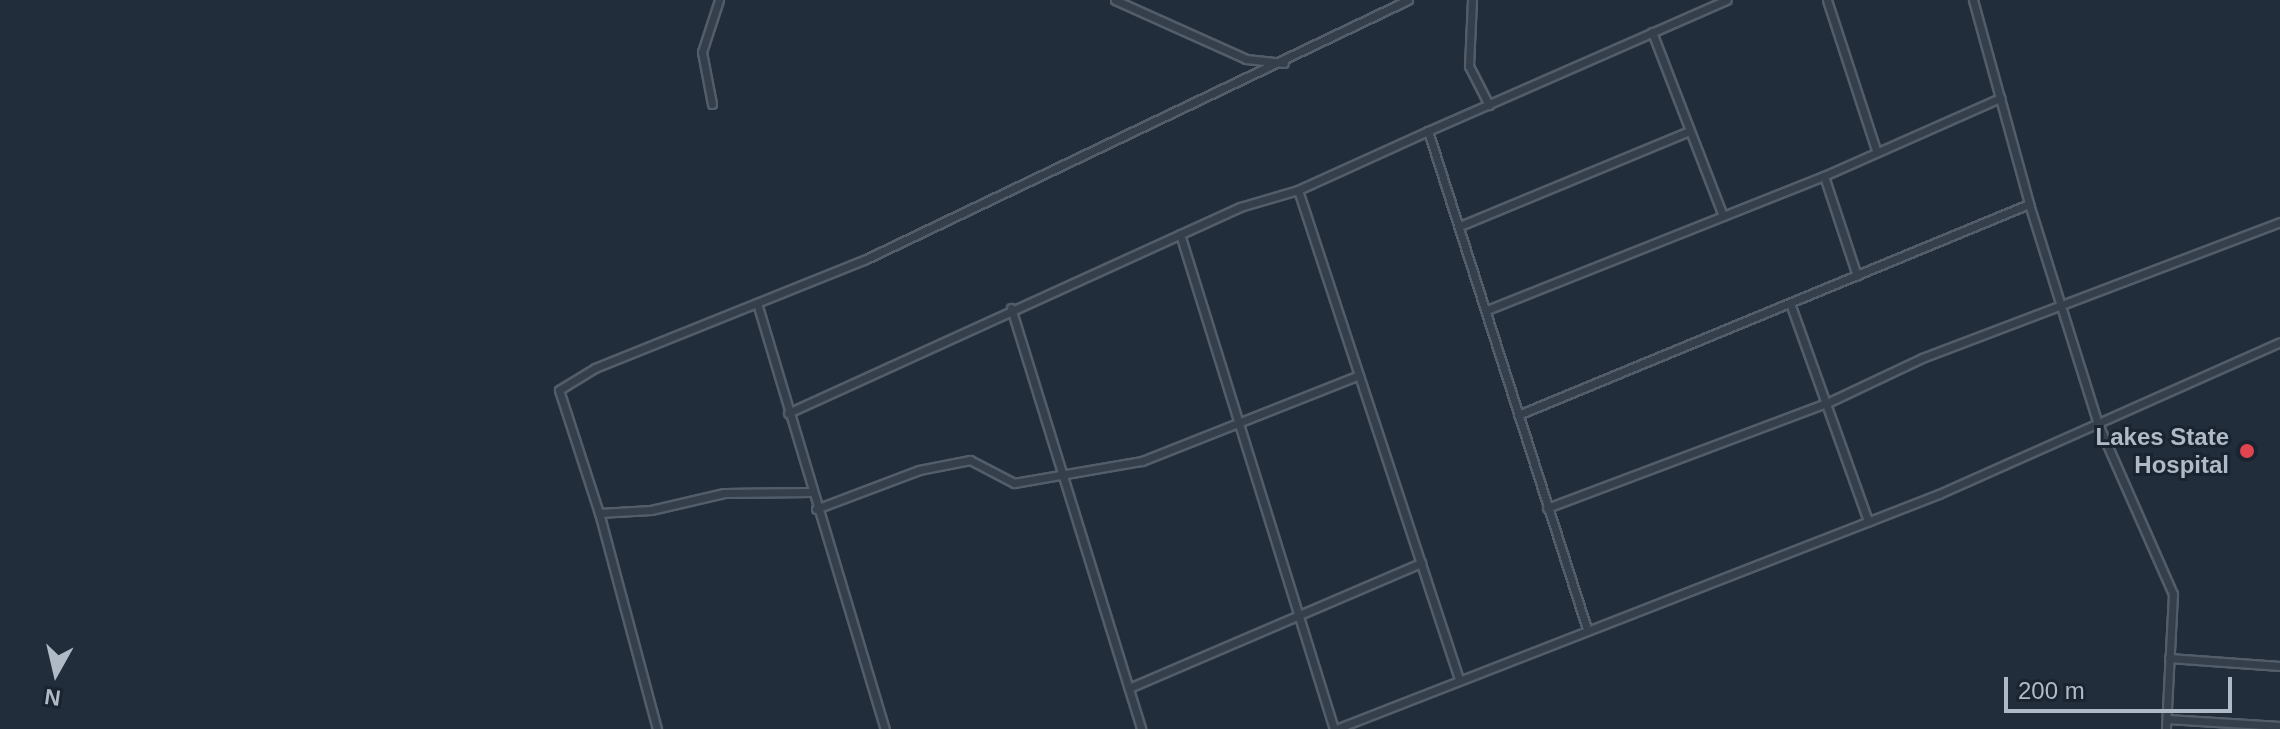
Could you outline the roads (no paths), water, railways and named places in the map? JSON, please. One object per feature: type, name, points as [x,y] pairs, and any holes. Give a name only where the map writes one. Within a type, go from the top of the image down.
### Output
[{"type":"street","points":[[712,104],[702,52],[719,0]]},
{"type":"street","points":[[1115,0],[1246,59],[1285,63]]},
{"type":"street","points":[[657,729],[599,513],[559,390],[595,368],[864,260],[1285,63],[1408,0]]},
{"type":"street","points":[[1472,0],[1469,66],[1489,105]]},
{"type":"street","points":[[788,413],[1011,308],[1240,207],[1298,190],[1727,0]]},
{"type":"street","points":[[1827,0],[1876,150]]},
{"type":"street","points":[[1973,0],[2029,204],[2098,424],[2173,594],[2166,729]]},
{"type":"street","points":[[1652,32],[1723,216]]},
{"type":"street","points":[[1487,310],[1824,176],[1876,150],[2000,98]]},
{"type":"street","points":[[1428,131],[1587,629]]},
{"type":"street","points":[[1460,226],[1689,131]]},
{"type":"street","points":[[1824,176],[1857,276]]},
{"type":"street","points":[[1298,190],[1459,679]]},
{"type":"street","points":[[1518,415],[2029,204]]},
{"type":"street","points":[[1547,508],[1827,403],[1922,358],[2061,308],[2280,222]]},
{"type":"street","points":[[1180,234],[1335,729],[1868,521],[2098,424],[2280,342]]},
{"type":"street","points":[[757,303],[816,509],[885,729]]},
{"type":"street","points":[[1790,303],[1868,521]]},
{"type":"street","points":[[1011,308],[1141,729]]},
{"type":"street","points":[[816,509],[919,470],[970,460],[1014,483],[1064,478],[1142,461],[1359,375]]},
{"type":"street","points":[[599,513],[651,510],[724,493],[811,492]]},
{"type":"street","points":[[1129,688],[1421,563]]},
{"type":"street","points":[[2169,658],[2280,666]]},
{"type":"street","points":[[2167,719],[2280,726]]},
{"type":"place","name":"Lakes State Hospital","points":[[2247,451]]}]
